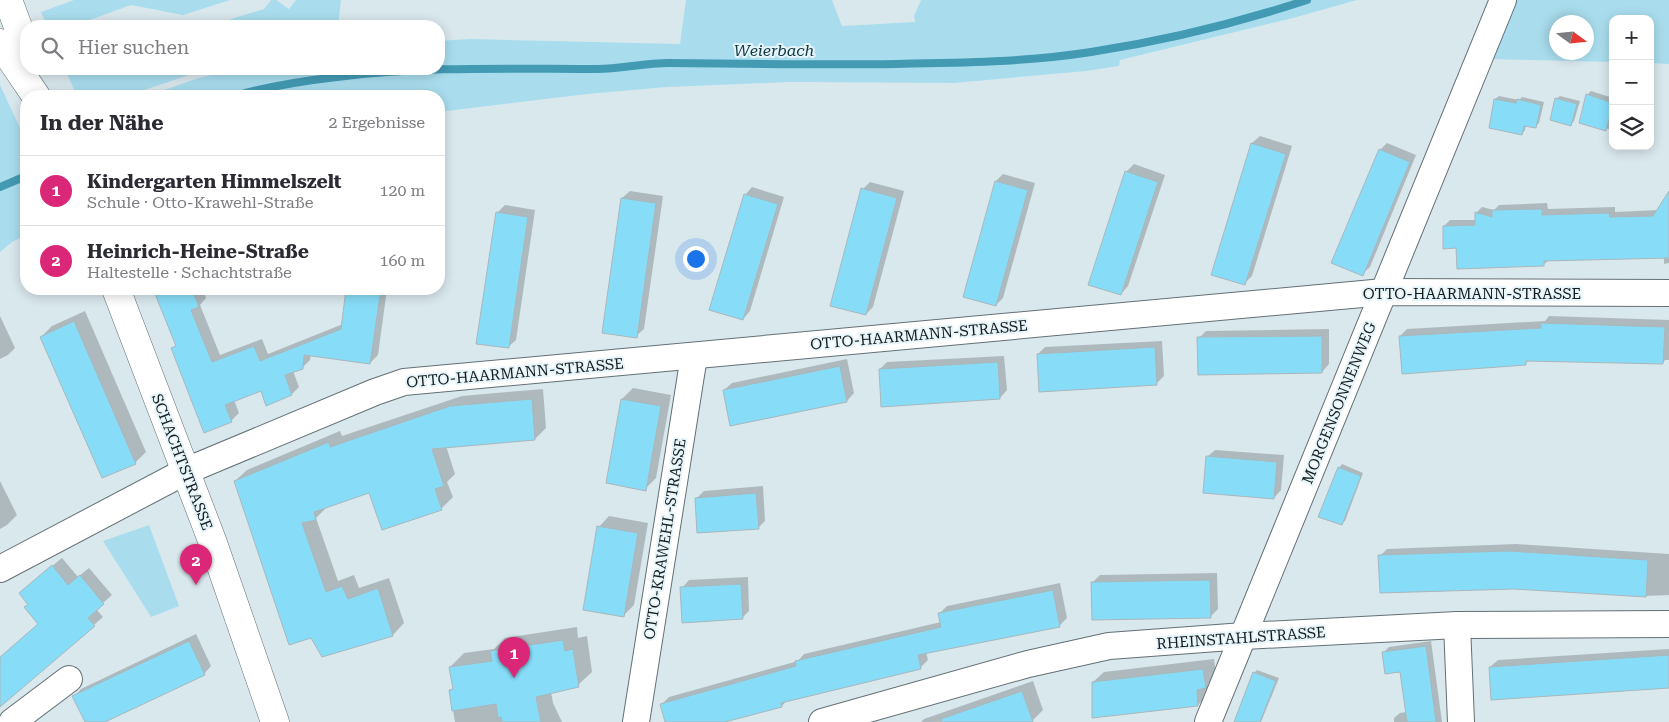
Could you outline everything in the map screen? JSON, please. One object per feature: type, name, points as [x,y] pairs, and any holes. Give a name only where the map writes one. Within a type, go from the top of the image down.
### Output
[{"type":"street","points":[[8,0],[20,32]]},
{"type":"street","name":"MORGENSONNENWEG","points":[[1208,722],[1503,0]]},
{"type":"street","points":[[0,42],[20,72]]},
{"type":"street","points":[[22,75],[32,90]]},
{"type":"street","points":[[36,75],[42,90]]},
{"type":"street","name":"OTTO-HAARMANN-STRASSE","points":[[0,569],[186,470],[375,392],[404,382],[1384,292],[1669,293]]},
{"type":"street","name":"SCHACHTSTRASSE","points":[[118,295],[213,543],[275,722]]},
{"type":"street","name":"OTTO-KRAWEHL-STRASSE","points":[[636,722],[694,356]]},
{"type":"street","name":"RHEINSTAHLSTRASSE","points":[[822,722],[1028,664],[1109,646],[1244,636],[1457,625],[1669,624]]},
{"type":"street","points":[[1457,625],[1461,722]]},
{"type":"street","points":[[12,722],[69,680]]},
{"type":"shaded area","points":[[74,0],[230,0],[183,15],[131,5],[90,20],[44,20],[41,12]]},
{"type":"shaded area","points":[[271,0],[276,0],[289,9],[296,0],[341,0],[339,20],[228,20],[264,9]]},
{"type":"shaded area","points":[[686,0],[832,0],[842,26],[915,22],[914,16],[921,0],[1357,0],[1293,18],[1120,60],[1119,66],[1086,71],[954,83],[791,82],[667,87],[587,94],[445,111],[445,90],[164,90],[211,75],[445,75],[445,41],[470,39],[680,44]]},
{"type":"shaded area","points":[[1514,0],[1669,0],[1669,64],[1654,63],[1654,15],[1609,15],[1609,62],[1489,59]]},
{"type":"shaded area","points":[[68,75],[189,75],[144,90],[74,90]]},
{"type":"shaded area","points":[[0,85],[20,128],[20,238],[0,252]]},
{"type":"shaded area","points":[[149,525],[179,606],[151,617],[103,541]]},
{"type":"building","points":[[1586,94],[1609,102],[1609,119],[1606,131],[1579,123]]},
{"type":"building","points":[[1555,98],[1577,104],[1571,126],[1550,120]]},
{"type":"building","points":[[1494,99],[1516,103],[1517,99],[1541,105],[1536,128],[1524,126],[1522,135],[1489,128]]},
{"type":"building","points":[[1251,143],[1286,154],[1245,285],[1211,275]]},
{"type":"building","points":[[1379,149],[1410,162],[1363,276],[1331,263]]},
{"type":"building","points":[[1125,171],[1158,182],[1121,295],[1088,285]]},
{"type":"building","points":[[995,181],[1028,190],[996,306],[963,297]]},
{"type":"building","points":[[861,188],[897,198],[866,315],[830,306]]},
{"type":"building","points":[[1669,191],[1669,258],[1544,261],[1544,266],[1457,269],[1456,248],[1443,249],[1443,226],[1475,225],[1475,212],[1492,217],[1492,210],[1542,209],[1542,215],[1609,213],[1610,217],[1653,216]]},
{"type":"building","points":[[744,194],[778,204],[743,320],[709,310]]},
{"type":"building","points":[[621,198],[656,203],[637,338],[602,333]]},
{"type":"building","points":[[496,212],[528,217],[509,348],[476,344]]},
{"type":"building","points":[[155,295],[194,295],[199,307],[191,310],[212,362],[254,346],[260,361],[341,329],[345,295],[380,295],[370,364],[304,355],[303,369],[285,375],[292,395],[266,406],[261,391],[225,405],[232,422],[204,433],[171,348],[176,346]]},
{"type":"building","points":[[74,321],[136,464],[102,478],[40,337]]},
{"type":"building","points":[[1541,323],[1665,327],[1663,364],[1526,361],[1526,365],[1402,374],[1399,336],[1541,328]]},
{"type":"building","points":[[1322,336],[1322,373],[1198,375],[1197,337]]},
{"type":"building","points":[[1155,347],[1157,385],[1039,392],[1037,354]]},
{"type":"building","points":[[998,362],[1000,399],[881,407],[879,369]]},
{"type":"building","points":[[840,366],[847,402],[730,426],[723,390]]},
{"type":"building","points":[[532,399],[535,440],[432,449],[444,486],[435,489],[442,510],[382,530],[369,493],[314,512],[316,520],[302,523],[326,592],[342,586],[348,599],[378,588],[393,636],[322,657],[311,638],[289,645],[234,481],[329,442],[330,447],[450,406]]},
{"type":"building","points":[[621,399],[661,406],[646,491],[606,483]]},
{"type":"building","points":[[1206,456],[1277,462],[1274,499],[1203,493]]},
{"type":"building","points":[[1338,467],[1361,476],[1342,525],[1318,517]]},
{"type":"building","points":[[756,493],[759,529],[697,533],[695,498]]},
{"type":"building","points":[[597,526],[638,533],[624,617],[583,610]]},
{"type":"building","points":[[1508,551],[1648,560],[1646,597],[1514,589],[1380,593],[1378,555]]},
{"type":"building","points":[[52,565],[68,585],[80,575],[104,604],[88,618],[95,626],[0,707],[0,657],[38,624],[24,607],[28,605],[19,593]]},
{"type":"building","points":[[1210,580],[1211,618],[1092,620],[1091,582]]},
{"type":"building","points":[[741,584],[743,619],[682,623],[680,587]]},
{"type":"building","points":[[1053,590],[1060,627],[918,655],[921,669],[781,703],[782,707],[725,722],[665,722],[660,704],[796,666],[795,661],[941,627],[938,613]]},
{"type":"building","points":[[563,640],[565,651],[573,649],[579,687],[536,697],[541,722],[502,722],[501,717],[498,718],[496,704],[452,711],[449,690],[453,689],[449,667],[492,661],[490,651]]},
{"type":"building","points":[[189,641],[205,675],[105,722],[85,722],[72,696]]},
{"type":"building","points":[[1426,646],[1436,722],[1407,722],[1400,672],[1385,674],[1382,652]]},
{"type":"building","points":[[1669,655],[1669,688],[1491,700],[1489,667]]},
{"type":"building","points":[[1203,669],[1206,688],[1197,690],[1198,706],[1092,718],[1092,682]]},
{"type":"building","points":[[1253,672],[1276,681],[1260,722],[1234,722]]},
{"type":"building","points":[[1022,691],[1033,722],[941,722],[941,719]]},
{"type":"waterway","name":"Weierbach","points":[[445,70],[606,69],[668,63],[945,63],[1043,58],[1118,48],[1173,37],[1227,24],[1307,0]]},
{"type":"waterway","name":"Weierbach","points":[[256,90],[298,82],[354,75]]},
{"type":"waterway","name":"Weierbach","points":[[0,187],[20,179]]},
{"type":"place","name":"Heinrich-Heine-Straße","points":[[196,585]]},
{"type":"place","name":"Kindergarten Himmelszelt","points":[[514,678]]}]
